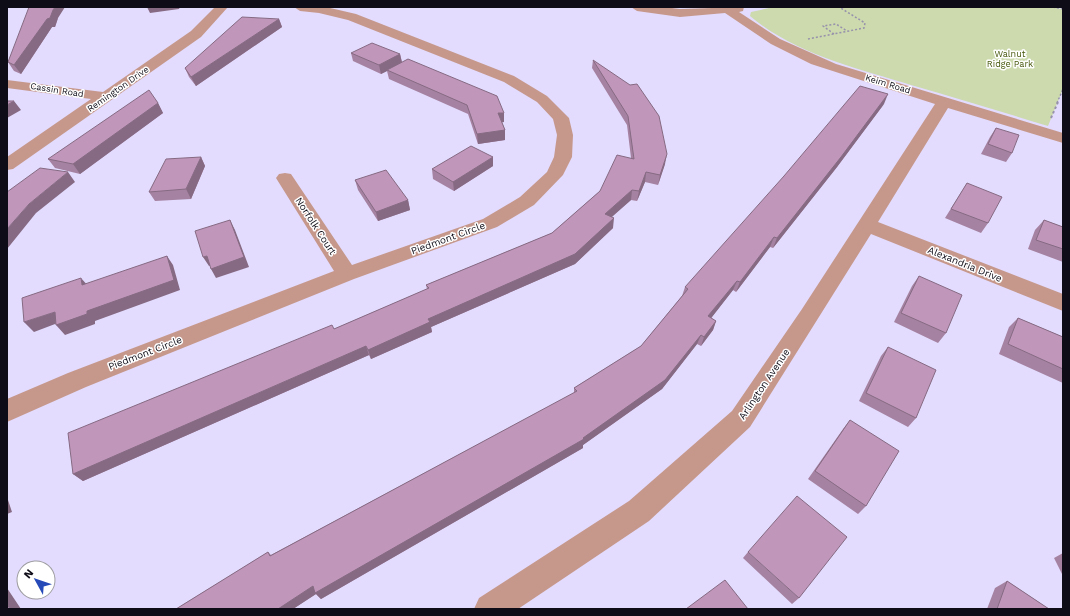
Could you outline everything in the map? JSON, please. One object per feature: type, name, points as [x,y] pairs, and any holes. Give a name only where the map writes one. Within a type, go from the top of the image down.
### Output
[{"type":"street","name":"Remington Drive","points":[[7,165],[196,34],[222,7]]},
{"type":"street","name":"Piedmont Circle","points":[[7,411],[77,380],[347,274],[490,223],[527,201],[554,175],[563,157],[565,135],[561,118],[542,99],[509,79],[352,17],[300,7]]},
{"type":"street","points":[[637,7],[680,13],[747,7]]},
{"type":"street","name":"Keim Road","points":[[726,8],[757,32],[780,45],[831,67],[1063,138]]},
{"type":"street","name":"Cassin Road","points":[[7,84],[107,97]]},
{"type":"street","name":"Arlington Avenue","points":[[490,609],[639,511],[741,420],[944,101]]},
{"type":"street","name":"Norfolk Court","points":[[285,178],[347,274]]},
{"type":"street","name":"Alexandria Drive","points":[[867,224],[1063,304]]},
{"type":"path","points":[[805,40],[861,29],[865,26],[865,23],[839,7]]},
{"type":"path","points":[[1052,7],[1063,9]]},
{"type":"path","points":[[834,34],[823,26],[836,24],[848,32]]},
{"type":"path","points":[[1049,122],[1063,88]]},
{"type":"green space","name":"Walnut Ridge Park","points":[[774,7],[1052,7],[1062,9],[1063,89],[1048,126],[848,66],[806,50],[786,40],[750,16],[751,12]]},
{"type":"building","points":[[29,7],[55,7],[50,18],[47,19],[14,65],[8,62]]},
{"type":"building","points":[[242,17],[279,19],[191,77],[185,68]]},
{"type":"building","points":[[372,43],[400,54],[379,65],[351,53]]},
{"type":"building","points":[[408,59],[497,96],[504,113],[498,113],[505,130],[477,134],[467,105],[387,70]]},
{"type":"building","points":[[593,60],[630,85],[637,84],[659,116],[667,154],[660,175],[646,172],[639,191],[632,190],[605,214],[614,218],[575,254],[428,319],[430,322],[368,350],[366,346],[73,474],[68,433],[332,325],[334,329],[429,288],[426,285],[552,233],[600,191],[617,155],[634,159],[628,116]]},
{"type":"building","points":[[860,86],[888,94],[841,157],[777,238],[774,237],[740,282],[737,281],[708,316],[716,321],[704,337],[701,335],[665,380],[583,438],[584,439],[315,593],[313,586],[278,609],[176,609],[268,552],[270,556],[577,391],[574,388],[641,346],[688,289],[685,287],[784,176]]},
{"type":"building","points":[[149,90],[158,103],[73,164],[48,159]]},
{"type":"building","points":[[7,101],[14,101],[7,105]]},
{"type":"building","points":[[996,128],[1019,135],[1012,153],[988,144]]},
{"type":"building","points":[[471,146],[493,157],[453,182],[432,169]]},
{"type":"building","points":[[201,157],[186,189],[149,192],[166,159]]},
{"type":"building","points":[[40,168],[68,172],[29,204],[7,229],[7,192]]},
{"type":"building","points":[[386,170],[408,200],[376,212],[355,180]]},
{"type":"building","points":[[967,183],[1002,197],[988,223],[951,209]]},
{"type":"building","points":[[230,220],[244,257],[211,269],[207,256],[203,257],[195,231]]},
{"type":"building","points":[[1044,220],[1063,227],[1063,249],[1036,240]]},
{"type":"building","points":[[167,256],[174,280],[87,311],[87,314],[56,325],[55,312],[24,322],[22,298],[81,278],[82,285]]},
{"type":"building","points":[[919,276],[962,295],[946,333],[901,313]]},
{"type":"building","points":[[1018,318],[1063,337],[1063,369],[1008,344]]},
{"type":"building","points":[[888,347],[936,370],[916,418],[866,393]]},
{"type":"building","points":[[850,420],[899,451],[866,506],[815,471]]},
{"type":"building","points":[[797,496],[847,537],[799,598],[748,552]]},
{"type":"building","points":[[725,580],[748,609],[686,609]]},
{"type":"building","points":[[1007,581],[1049,609],[997,609]]}]
